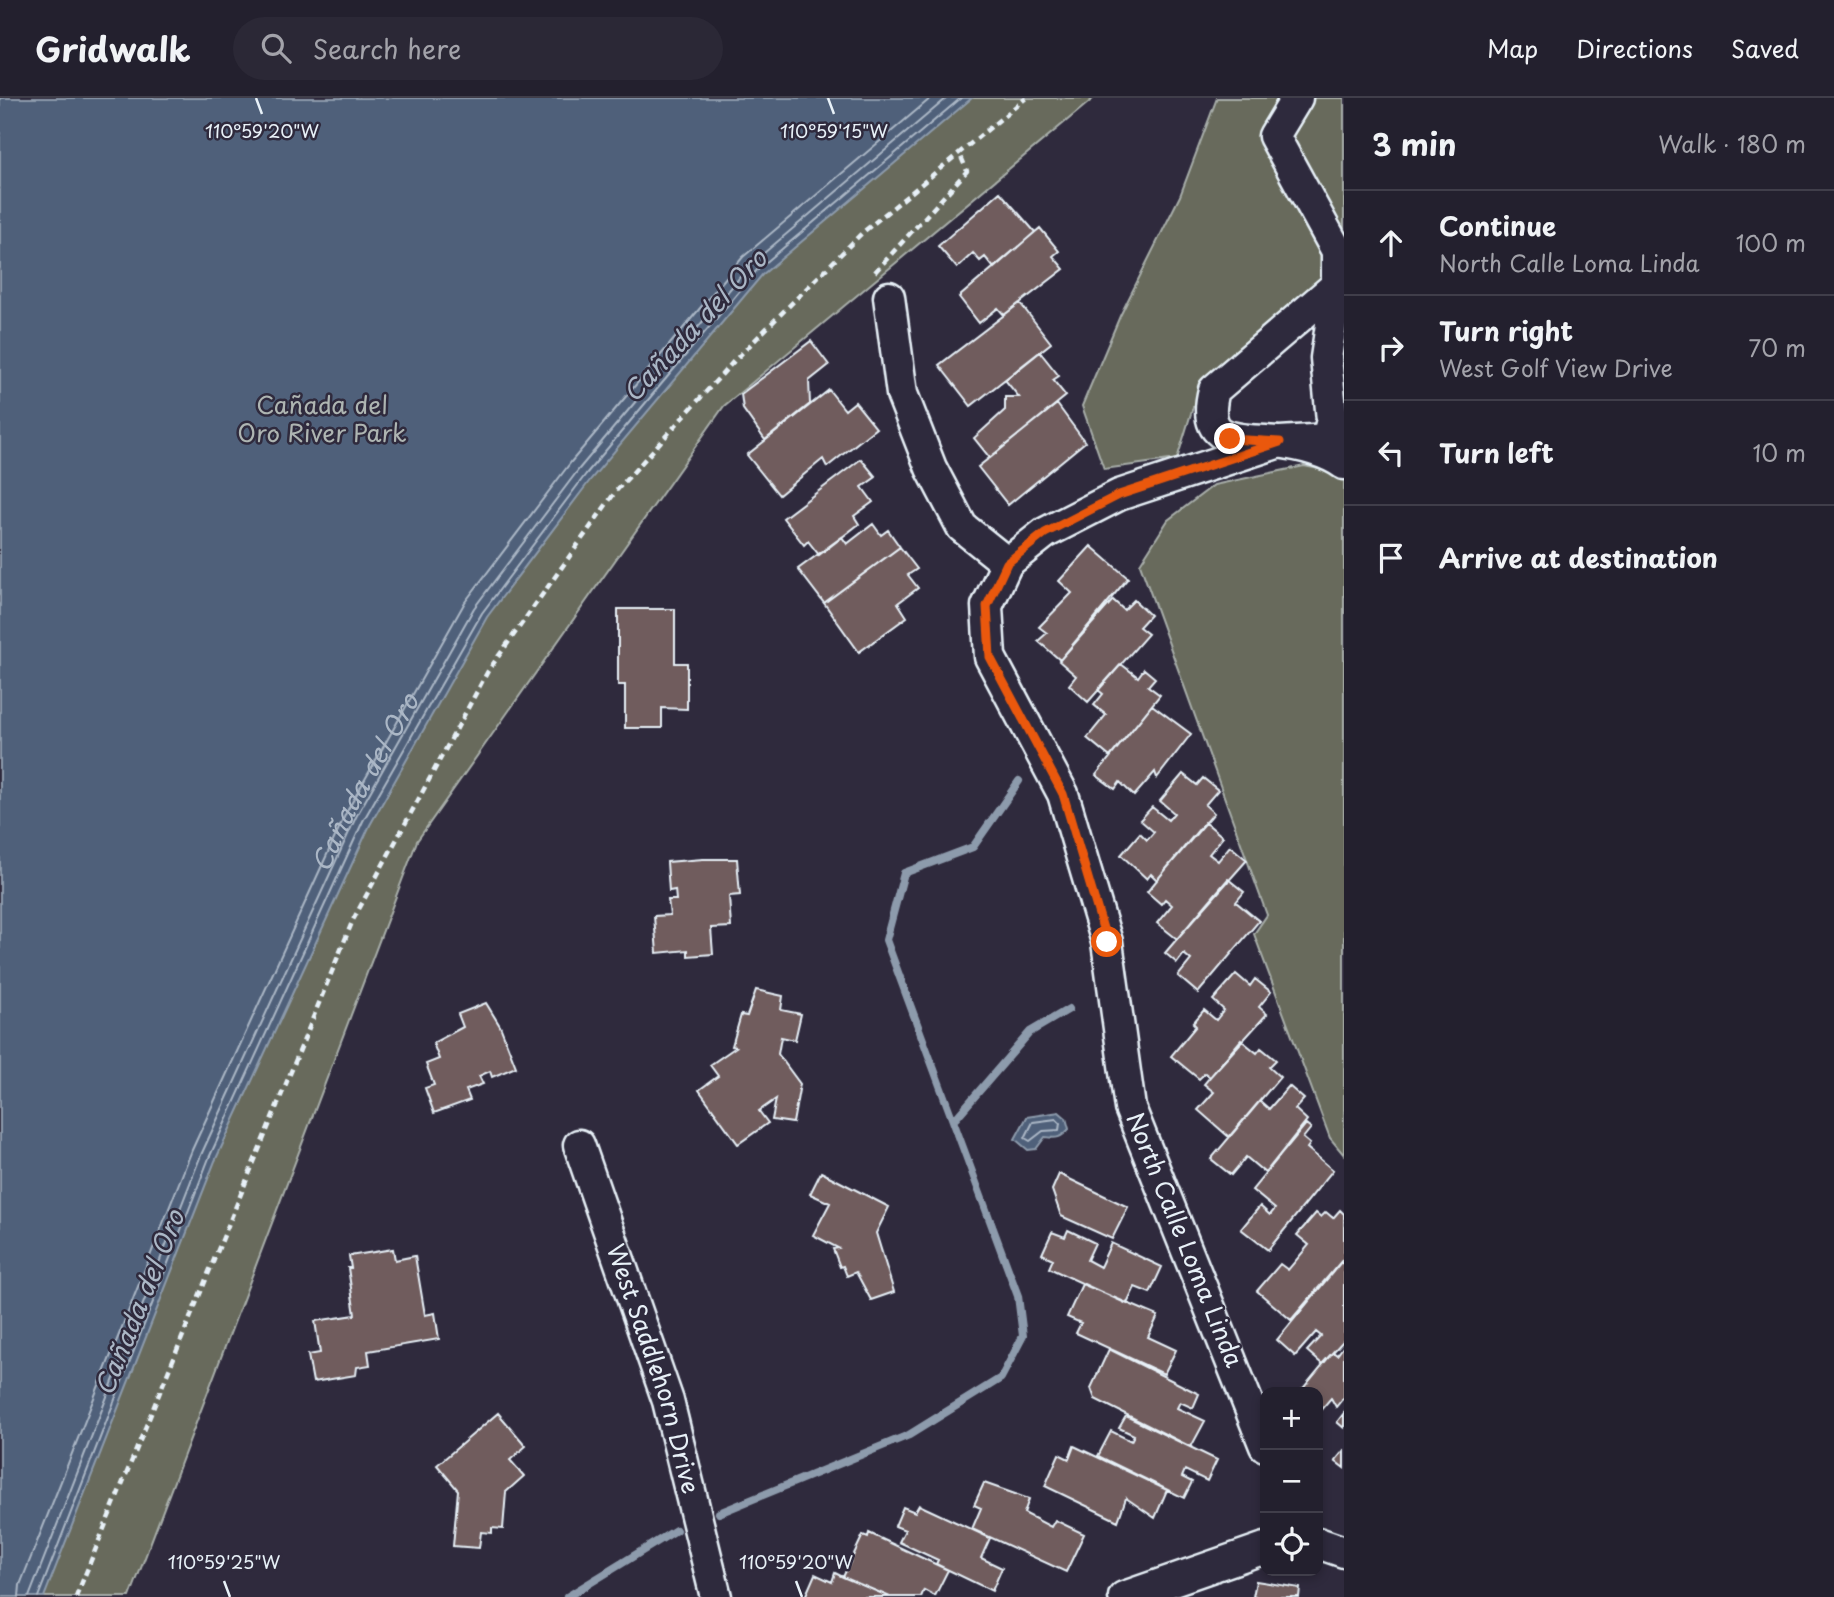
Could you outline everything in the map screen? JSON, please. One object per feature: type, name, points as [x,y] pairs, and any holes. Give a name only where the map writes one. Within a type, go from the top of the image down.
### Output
[{"type":"street","points":[[1297,98],[1274,136],[1337,251],[1337,285],[1326,358],[1336,449],[1230,439],[1220,433],[1213,424],[1209,407],[1214,390],[1337,285]]},
{"type":"street","points":[[889,297],[902,394],[931,468],[962,527],[1007,563],[1045,533],[1119,495],[1280,442]]},
{"type":"street","name":"North Calle Loma Linda","points":[[1007,563],[987,606],[990,657],[1063,794],[1107,942],[1130,1108],[1260,1433]]},
{"type":"street","name":"West Saddlehorn Drive","points":[[579,1145],[668,1401],[716,1597]]},
{"type":"street","points":[[1323,1545],[1344,1552]]},
{"type":"street","points":[[1124,1597],[1260,1550]]},
{"type":"path","points":[[76,1597],[353,920],[488,671],[616,491],[734,361],[862,233],[1026,98]]},
{"type":"path","points":[[889,297],[874,274],[967,171],[959,152]]},
{"type":"green space","name":"Cañada del Oro River Park","points":[[0,98],[1094,98],[724,406],[417,841],[130,1597],[0,1597]]},
{"type":"green space","points":[[1217,98],[1344,98],[1344,305],[1193,407],[1177,459],[1104,469],[1082,406],[1120,316],[1180,196]]},
{"type":"green space","points":[[1304,466],[1344,474],[1344,1155],[1330,1138],[1254,934],[1267,915],[1140,564],[1168,520],[1214,485]]},
{"type":"water","name":"Cañada del Oro River Park","points":[[0,98],[972,98],[762,275],[591,479],[487,617],[370,825],[215,1161],[44,1597],[0,1597]]},
{"type":"water","points":[[1059,1112],[1066,1118],[1069,1129],[1061,1136],[1045,1137],[1036,1149],[1028,1150],[1015,1139],[1027,1117]]},
{"type":"building","points":[[1000,192],[1035,232],[994,268],[985,257],[980,261],[973,253],[957,268],[938,246]]},
{"type":"building","points":[[1040,228],[1059,251],[1053,256],[1064,269],[1004,315],[998,308],[979,323],[959,297]]},
{"type":"building","points":[[1020,303],[1051,343],[971,406],[939,365]]},
{"type":"building","points":[[811,341],[829,365],[809,381],[810,404],[765,440],[743,409],[741,394]]},
{"type":"building","points":[[1040,352],[1059,376],[1053,380],[1066,396],[990,458],[974,438],[1005,410],[1005,397],[1019,397],[1005,380]]},
{"type":"building","points":[[829,390],[845,410],[855,402],[876,428],[827,467],[823,459],[779,495],[747,455]]},
{"type":"building","points":[[1057,404],[1085,442],[1008,505],[978,467]]},
{"type":"building","points":[[861,459],[876,477],[862,487],[873,502],[854,516],[859,524],[819,555],[808,541],[804,545],[783,518]]},
{"type":"building","points":[[873,524],[881,535],[888,530],[900,547],[824,603],[798,569],[842,537],[847,544]]},
{"type":"building","points":[[1091,546],[1128,578],[1060,660],[1038,641],[1047,633],[1039,627],[1072,593],[1059,581]]},
{"type":"building","points":[[900,547],[917,569],[908,575],[918,588],[898,603],[907,617],[859,652],[824,603]]},
{"type":"building","points":[[1113,600],[1124,610],[1134,600],[1150,615],[1139,627],[1148,634],[1088,702],[1069,685],[1076,676],[1059,661]]},
{"type":"building","points":[[618,609],[675,609],[675,663],[687,663],[687,709],[662,708],[662,728],[625,728],[625,685],[618,685]]},
{"type":"building","points":[[1121,664],[1138,677],[1144,669],[1155,678],[1148,686],[1160,695],[1110,757],[1087,738],[1106,715],[1094,705],[1103,694],[1098,690]]},
{"type":"building","points":[[1152,705],[1191,734],[1157,778],[1155,772],[1134,796],[1120,782],[1115,789],[1096,775]]},
{"type":"building","points":[[1183,774],[1197,785],[1203,778],[1218,790],[1205,805],[1214,813],[1157,880],[1151,874],[1147,879],[1121,855],[1140,833],[1147,840],[1154,832],[1140,820],[1152,807],[1168,820],[1174,813],[1160,801]]},
{"type":"building","points":[[1205,822],[1223,837],[1209,854],[1218,861],[1230,846],[1247,860],[1177,939],[1157,923],[1172,905],[1165,899],[1161,904],[1147,892]]},
{"type":"building","points":[[737,859],[740,895],[729,896],[731,927],[711,928],[713,954],[688,956],[688,950],[657,953],[654,916],[670,915],[668,900],[676,900],[675,890],[669,891],[667,862]]},
{"type":"building","points":[[1228,879],[1244,892],[1236,902],[1259,921],[1198,993],[1178,976],[1191,960],[1184,954],[1177,963],[1165,953]]},
{"type":"building","points":[[1236,974],[1250,986],[1255,979],[1271,992],[1259,1007],[1267,1014],[1210,1077],[1205,1073],[1199,1079],[1171,1056],[1196,1026],[1193,1023],[1204,1010],[1216,1020],[1224,1010],[1213,1000]]},
{"type":"building","points":[[756,990],[783,996],[781,1010],[801,1014],[795,1040],[781,1037],[778,1054],[800,1084],[793,1123],[772,1120],[776,1099],[759,1111],[768,1123],[738,1144],[699,1090],[718,1076],[710,1065],[736,1047],[732,1046],[741,1015],[747,1016]]},
{"type":"building","points":[[486,1003],[500,1026],[516,1067],[492,1077],[490,1071],[479,1076],[483,1084],[466,1090],[470,1100],[434,1113],[425,1088],[434,1085],[426,1064],[439,1059],[433,1043],[463,1027],[458,1014]]},
{"type":"building","points":[[1241,1040],[1257,1053],[1261,1048],[1276,1060],[1269,1067],[1280,1077],[1229,1137],[1198,1110],[1214,1092],[1204,1084]]},
{"type":"building","points":[[1289,1086],[1304,1099],[1295,1109],[1307,1120],[1265,1173],[1246,1157],[1231,1175],[1211,1159],[1260,1101],[1269,1109]]},
{"type":"building","points":[[1306,1124],[1311,1128],[1303,1138],[1310,1144],[1307,1148],[1333,1170],[1268,1250],[1241,1229],[1260,1206],[1270,1215],[1275,1209],[1252,1190]]},
{"type":"building","points":[[821,1172],[889,1207],[876,1233],[894,1292],[871,1300],[856,1272],[847,1276],[843,1266],[840,1267],[833,1249],[838,1248],[813,1235],[830,1203],[810,1194]]},
{"type":"building","points":[[1059,1174],[1128,1207],[1112,1239],[1061,1216],[1052,1190]]},
{"type":"building","points":[[1340,1210],[1344,1214],[1344,1258],[1291,1320],[1257,1291],[1280,1264],[1288,1270],[1309,1245],[1297,1235],[1316,1213],[1321,1217],[1326,1212],[1333,1218]]},
{"type":"building","points":[[1068,1230],[1095,1243],[1087,1260],[1100,1267],[1111,1243],[1162,1267],[1150,1293],[1135,1287],[1127,1304],[1049,1268],[1053,1259],[1042,1254],[1052,1232],[1065,1237]]},
{"type":"building","points":[[393,1249],[395,1260],[415,1256],[425,1315],[435,1313],[439,1339],[368,1351],[370,1365],[357,1367],[356,1375],[313,1382],[308,1355],[320,1353],[315,1321],[355,1315],[348,1268],[351,1268],[349,1256]]},
{"type":"building","points":[[1341,1262],[1344,1265],[1344,1340],[1322,1364],[1307,1351],[1321,1336],[1316,1332],[1295,1356],[1277,1340]]},
{"type":"building","points":[[1082,1284],[1158,1316],[1148,1337],[1176,1350],[1164,1374],[1076,1333],[1081,1323],[1067,1317]]},
{"type":"building","points":[[1344,1346],[1344,1397],[1336,1407],[1331,1398],[1323,1407],[1323,1387],[1304,1387],[1333,1352],[1337,1355]]},
{"type":"building","points":[[1109,1349],[1199,1394],[1193,1408],[1180,1402],[1177,1408],[1205,1421],[1191,1447],[1095,1399],[1091,1388]]},
{"type":"building","points":[[498,1413],[526,1446],[510,1460],[524,1476],[506,1492],[503,1529],[492,1528],[492,1533],[481,1532],[479,1548],[453,1546],[458,1490],[437,1465]]},
{"type":"building","points":[[1344,1413],[1344,1428],[1337,1422]]},
{"type":"building","points":[[1126,1416],[1217,1460],[1207,1481],[1185,1470],[1182,1477],[1192,1482],[1184,1498],[1098,1456],[1111,1431],[1131,1441],[1134,1435],[1119,1428]]},
{"type":"building","points":[[1074,1446],[1167,1490],[1155,1518],[1126,1498],[1118,1521],[1045,1486],[1059,1454],[1069,1459]]},
{"type":"building","points":[[1344,1450],[1344,1468],[1335,1461]]},
{"type":"building","points":[[984,1483],[1029,1499],[1024,1513],[1051,1527],[1055,1520],[1084,1534],[1066,1572],[972,1529],[981,1508],[974,1505]]},
{"type":"building","points":[[919,1505],[990,1538],[981,1558],[1002,1568],[992,1591],[936,1564],[938,1560],[899,1542],[905,1530],[895,1526],[903,1507],[915,1512]]},
{"type":"building","points":[[869,1533],[948,1570],[935,1596],[924,1590],[921,1597],[890,1597],[843,1577],[863,1535],[868,1537]]},
{"type":"building","points":[[835,1573],[890,1597],[805,1597],[815,1574],[832,1582]]},
{"type":"building","points":[[1256,1581],[1300,1588],[1299,1597],[1253,1597]]},
{"type":"waterway","points":[[719,1513],[909,1435],[1001,1378],[1023,1336],[1018,1296],[886,940],[904,873],[973,847],[1019,781]]},
{"type":"waterway","points":[[956,1118],[1030,1032],[1069,1009]]},
{"type":"waterway","points":[[567,1597],[676,1530]]},
{"type":"route","points":[[1107,942],[1063,794],[990,657],[987,606],[1007,563],[1045,533],[1119,495],[1280,442],[1230,439]]},
{"type":"water label","name":"Cañada del Oro","points":[[695,326]]},
{"type":"water label","name":"Cañada del Oro","points":[[367,784]]},
{"type":"water label","name":"Cañada del Oro","points":[[140,1303]]}]
